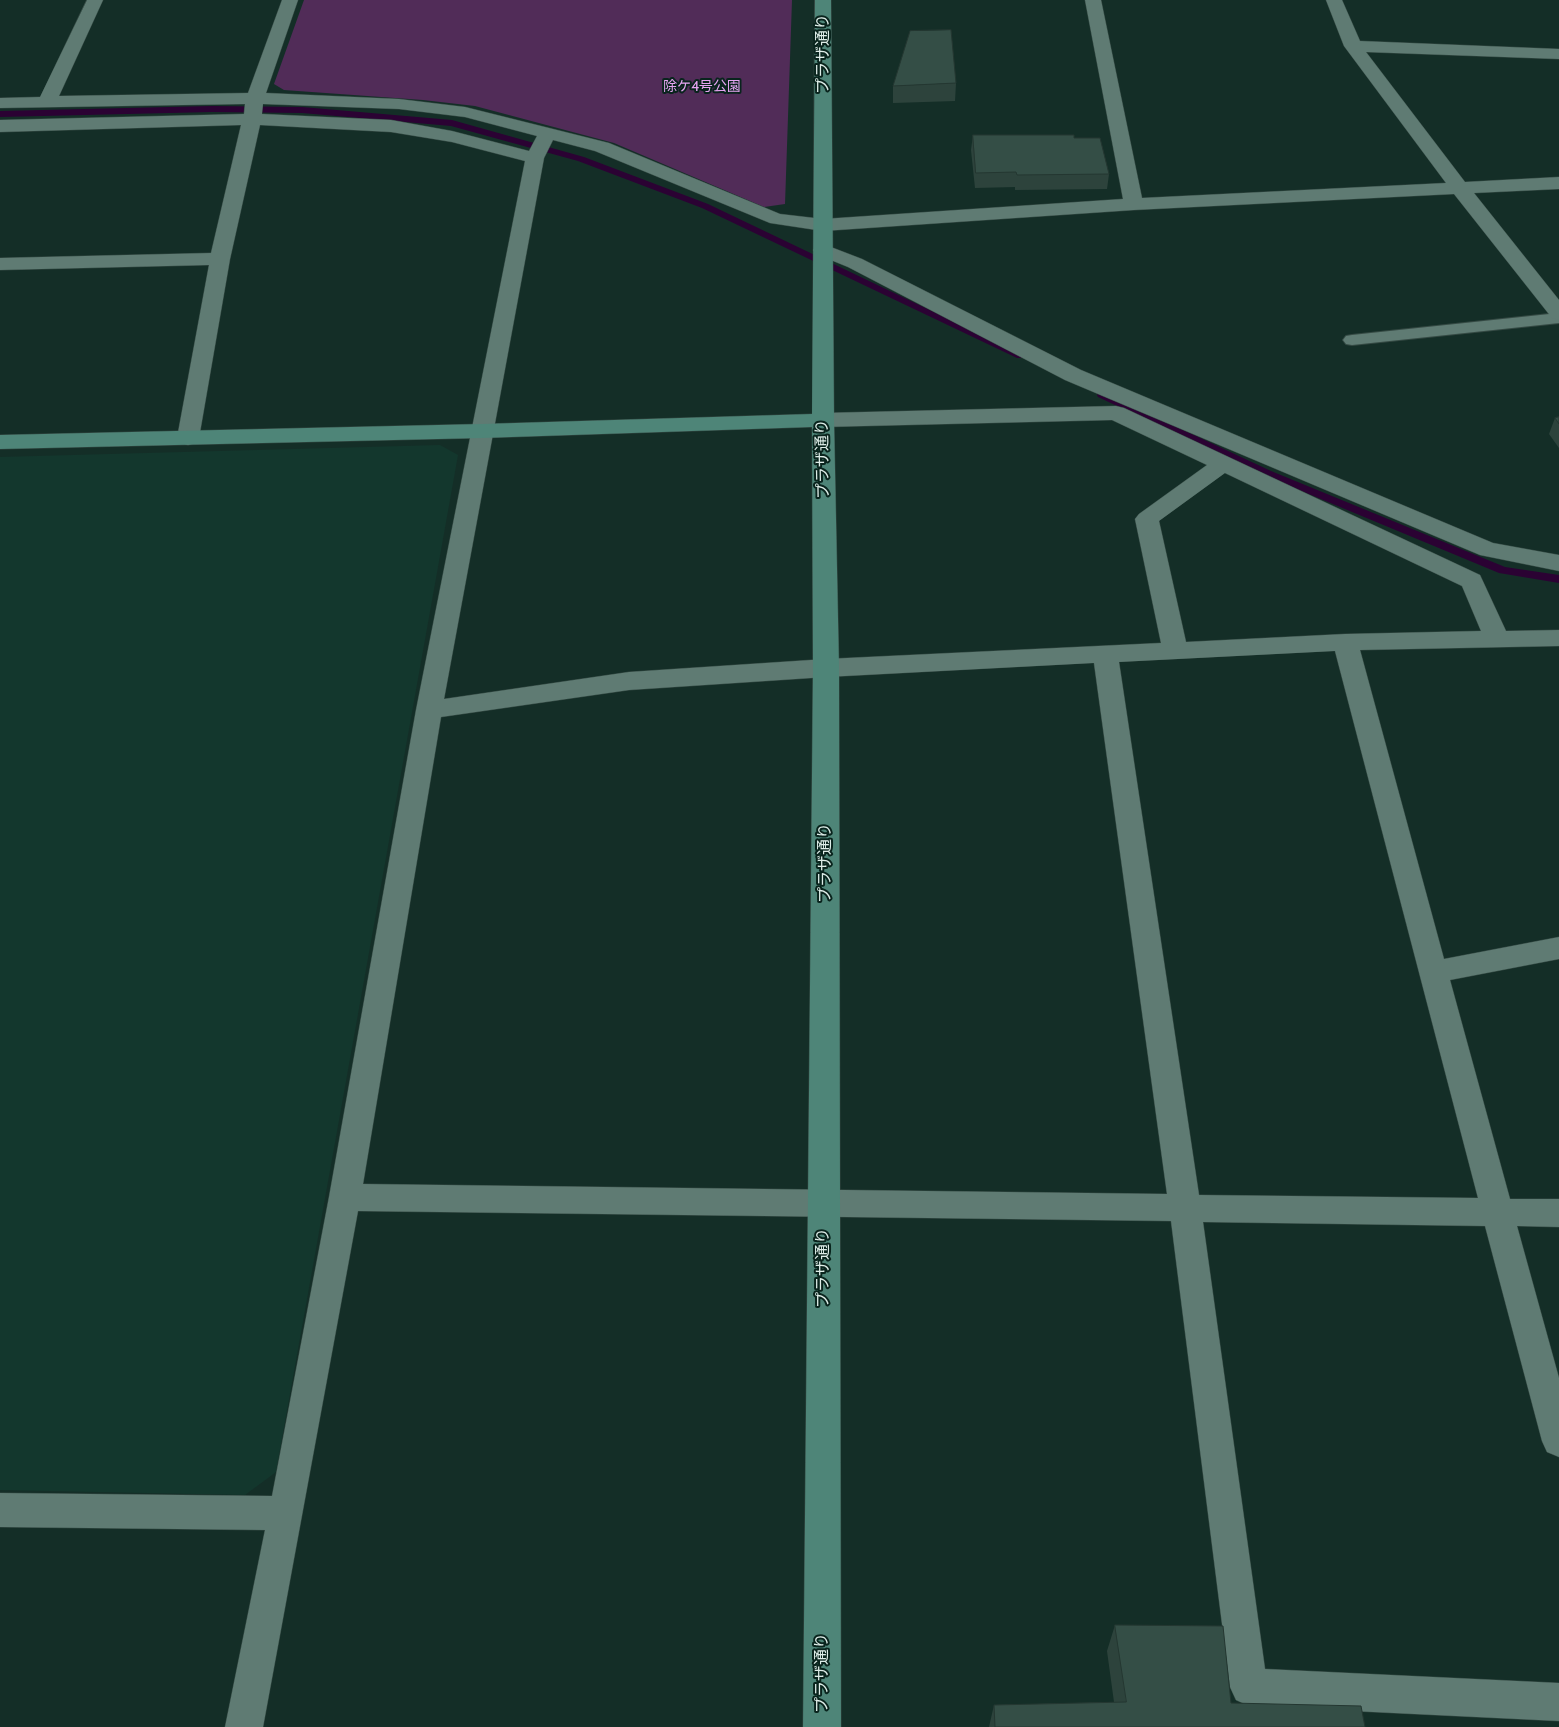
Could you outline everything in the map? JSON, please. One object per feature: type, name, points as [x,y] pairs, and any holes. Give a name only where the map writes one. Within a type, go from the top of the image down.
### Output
[{"type":"street","points":[[47,102],[95,0]]},
{"type":"street","points":[[188,438],[220,259],[255,98],[290,0]]},
{"type":"street","name":"プラザ通り","points":[[822,1727],[826,668],[822,420],[823,0]]},
{"type":"street","points":[[1093,0],[1134,204]]},
{"type":"street","points":[[1334,0],[1353,46],[1459,187],[1559,314]]},
{"type":"street","points":[[1353,46],[1559,54]]},
{"type":"street","points":[[0,103],[255,98],[399,104],[465,112],[602,147],[822,237],[855,263],[1073,375],[1488,550],[1559,562]]},
{"type":"street","points":[[0,126],[252,118],[391,126],[452,138],[535,158]]},
{"type":"street","points":[[244,1727],[345,1197],[429,710],[482,431],[535,158],[548,132]]},
{"type":"street","points":[[822,237],[1134,204],[1559,182]]},
{"type":"street","points":[[0,264],[220,259]]},
{"type":"street","points":[[0,442],[482,431],[1116,413],[1472,581],[1497,639]]},
{"type":"street","points":[[1175,650],[1147,520],[1223,464]]},
{"type":"street","points":[[429,710],[629,681],[826,668],[1344,642],[1559,638]]},
{"type":"street","points":[[1344,642],[1559,1441]]},
{"type":"street","points":[[1105,654],[1185,1209],[1249,1687],[1559,1702]]},
{"type":"street","points":[[1433,972],[1559,948]]},
{"type":"street","points":[[345,1197],[1559,1213]]},
{"type":"street","points":[[0,1510],[286,1514]]},
{"type":"lane","points":[[1352,340],[1559,318]]},
{"type":"shaded area","points":[[440,445],[458,455],[276,1472],[245,1495],[0,1490],[0,457]]},
{"type":"green space","name":"除ケ4号公園","points":[[304,0],[792,0],[785,204],[764,207],[614,143],[475,106],[423,100],[284,90],[274,84]]},
{"type":"building","points":[[951,30],[956,83],[893,86],[910,31]]},
{"type":"building","points":[[973,135],[1074,135],[1074,138],[1100,138],[1109,174],[1017,175],[1016,172],[976,173]]},
{"type":"building","points":[[1115,1625],[1223,1626],[1231,1703],[1361,1706],[1365,1727],[995,1727],[994,1705],[1126,1702]]},
{"type":"waterway","points":[[0,114],[212,109],[302,110],[452,123],[581,159],[705,206],[1021,356]]},
{"type":"waterway","points":[[1102,395],[1267,473],[1503,570],[1559,579]]}]
